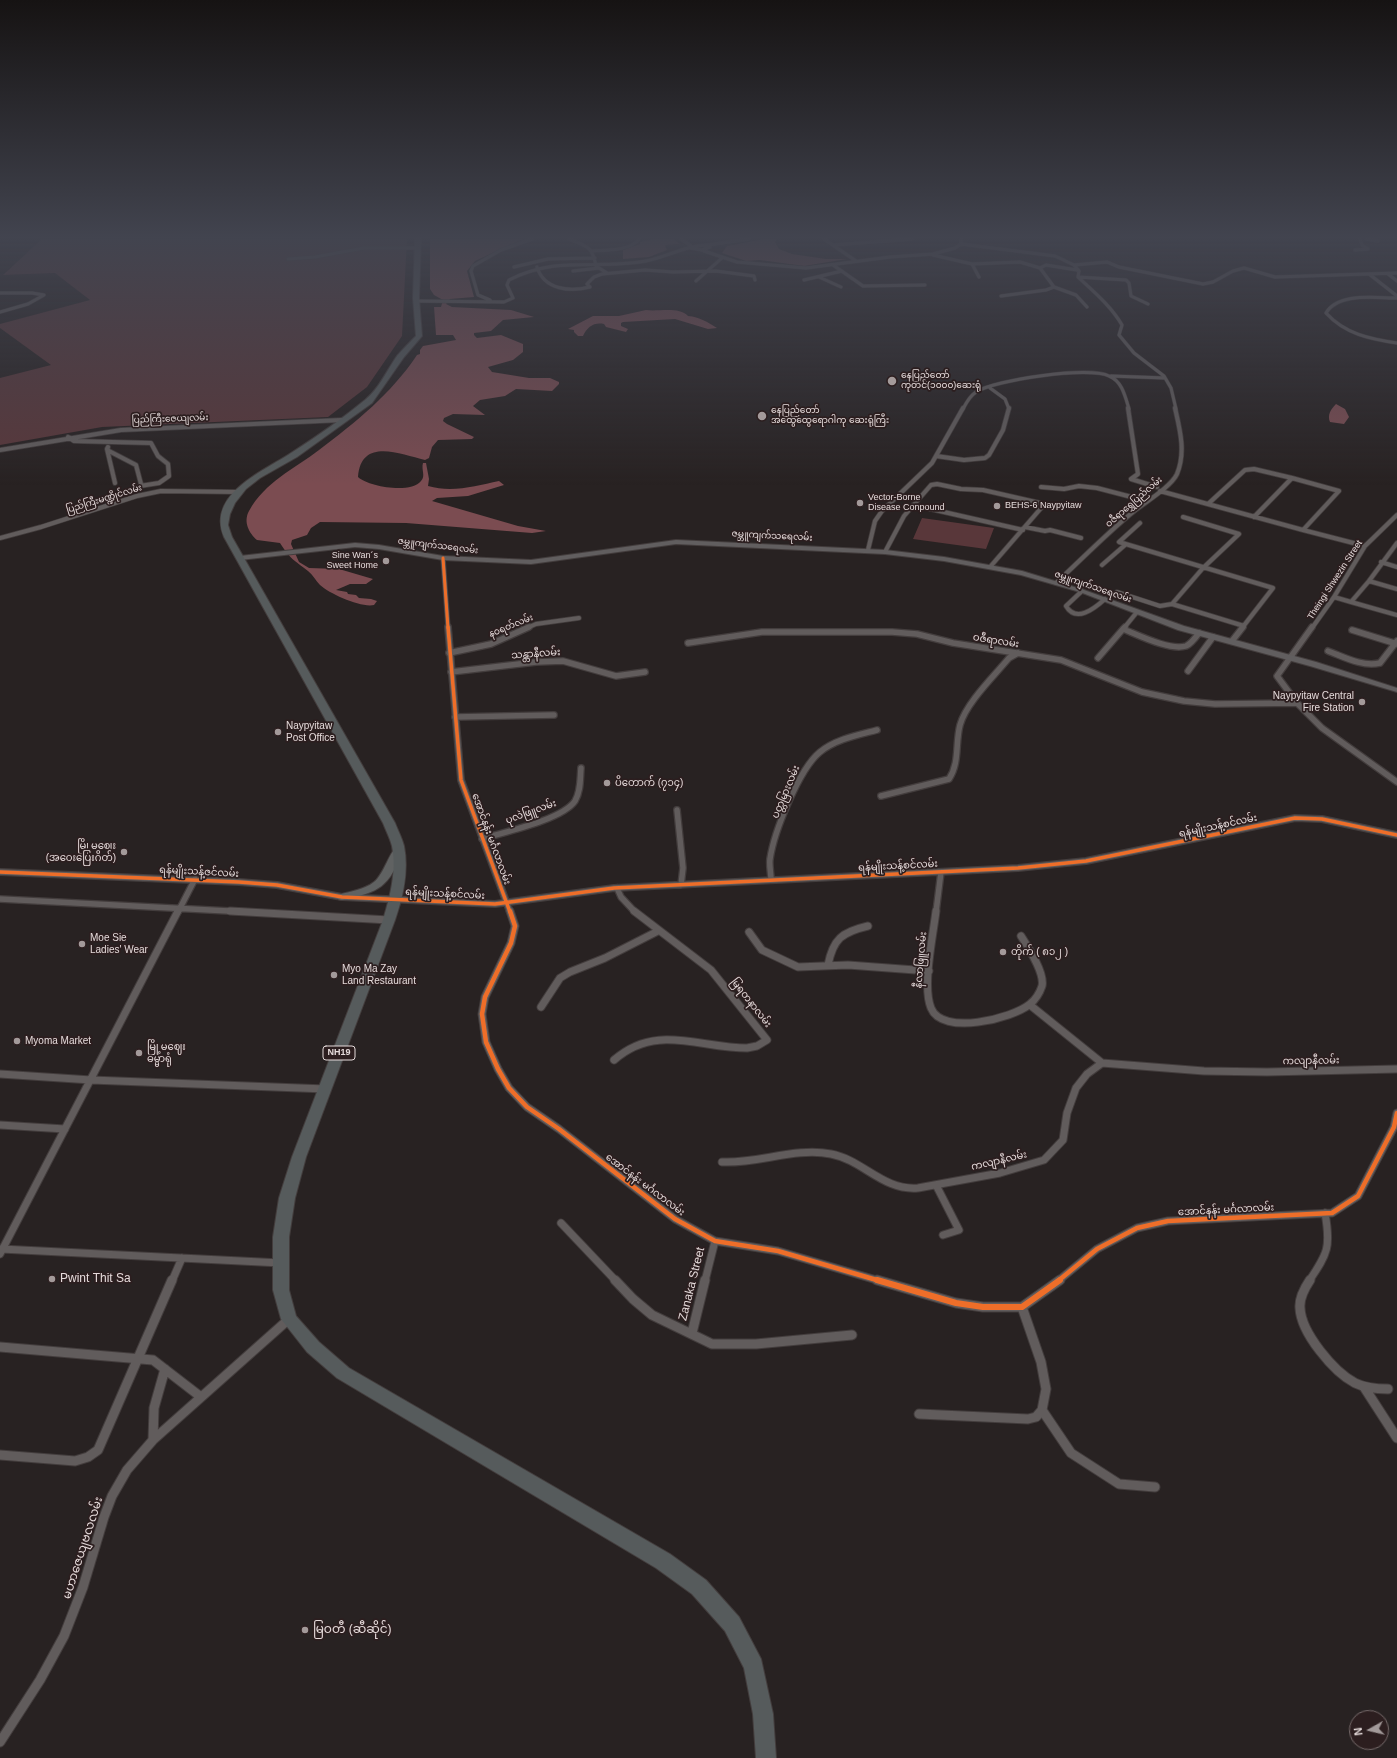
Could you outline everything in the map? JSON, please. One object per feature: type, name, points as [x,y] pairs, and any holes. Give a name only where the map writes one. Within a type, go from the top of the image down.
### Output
[{"type":"highway","name":"NH19","points":[[419,321],[420,330],[417,340],[401,356],[377,392],[369,401],[294,455],[248,484],[239,492],[229,507],[223,523],[224,530],[389,823],[398,850],[399,866],[396,900],[326,1089],[299,1157],[287,1198],[281,1237],[281,1290],[289,1319],[313,1347],[343,1373],[663,1561],[699,1587],[732,1624],[754,1666],[763,1714],[766,1758]]},
{"type":"main road","name":"ဇမ္ဘူကျက်သရေလမ်း","points":[[240,558],[355,545],[379,547],[443,558],[531,562],[676,542],[868,550],[990,567],[1022,573],[1082,591],[1199,633],[1290,657],[1397,690]]},
{"type":"main road","points":[[342,897],[360,894],[383,882],[390,873],[398,850]]},
{"type":"street","name":"ဝဇီရာရွှေပြည်လမ်း","points":[[1056,583],[1132,513],[1176,476],[1180,464],[1182,448],[1181,432],[1171,388],[1165,378],[1134,353],[1124,342],[1119,335],[1122,325],[1120,321]]},
{"type":"street","points":[[1333,321],[1346,329],[1367,337],[1397,343]]},
{"type":"street","points":[[868,550],[876,520],[882,511],[932,464],[972,395],[990,388],[1054,373],[1078,372],[1111,376],[1165,378]]},
{"type":"street","points":[[1111,376],[1118,381],[1127,397],[1138,474],[1131,479],[1157,487]]},
{"type":"street","points":[[936,456],[977,460],[986,458],[989,455],[1010,414],[1008,403],[990,388]]},
{"type":"street","name":"ပြည်ကြီးဇေယျလမ်း","points":[[0,450],[68,437],[121,430],[342,420]]},
{"type":"street","points":[[68,437],[74,441],[151,443],[158,456],[168,464],[170,476],[160,483],[140,486]]},
{"type":"street","points":[[108,447],[119,442]]},
{"type":"street","points":[[108,447],[106,450],[111,463],[115,483]]},
{"type":"street","points":[[108,447],[107,449],[109,451],[136,465],[140,495]]},
{"type":"street","points":[[1208,504],[1245,470],[1254,468],[1339,491],[1303,530]]},
{"type":"street","points":[[1254,517],[1292,478]]},
{"type":"street","points":[[885,552],[893,531],[931,485],[937,484],[961,489],[983,490],[1040,503],[1042,507],[990,567]]},
{"type":"street","points":[[1041,487],[1064,489],[1079,486],[1097,488],[1147,501]]},
{"type":"street","name":"ပြည်ကြီးမဏ္ဍိုင်လမ်း","points":[[0,538],[41,527],[140,495],[186,490],[239,492]]},
{"type":"street","points":[[1160,491],[1365,546]]},
{"type":"street","points":[[913,505],[1024,529],[1050,530],[1081,538]]},
{"type":"street","name":"Theingi Shwezin Street","points":[[1290,657],[1334,597],[1365,546],[1397,515]]},
{"type":"street","points":[[1172,604],[1204,568],[1239,534],[1183,517]]},
{"type":"street","points":[[1140,523],[1119,542],[1273,588],[1232,641]]},
{"type":"street","points":[[1351,602],[1369,581],[1381,562],[1397,543]]},
{"type":"street","points":[[1102,565],[1125,545]]},
{"type":"street","name":"အောင်နန်း မင်္ဂလာလမ်း","points":[[443,558],[449,653],[461,780],[515,926],[511,943],[485,997],[482,1014],[486,1042],[498,1069],[509,1088],[527,1106],[675,1219],[715,1241],[778,1251],[956,1303],[983,1307],[1022,1308],[1068,1274],[1097,1249],[1137,1228],[1168,1221],[1332,1213],[1358,1196],[1394,1127],[1397,1113]]},
{"type":"street","points":[[1381,562],[1397,567]]},
{"type":"street","points":[[1369,581],[1397,589]]},
{"type":"street","points":[[1082,591],[1066,606],[1072,613],[1081,614],[1090,612],[1105,599]]},
{"type":"street","points":[[1117,592],[1160,606],[1172,604],[1244,626]]},
{"type":"street","points":[[1334,597],[1397,616]]},
{"type":"street","points":[[1098,658],[1137,612]]},
{"type":"street","name":"နဝရတ်လမ်း","points":[[449,653],[491,644],[542,623],[579,618]]},
{"type":"street","points":[[1123,629],[1161,642],[1182,646],[1188,645],[1199,633]]},
{"type":"street","name":"ဝဇီရာလမ်း","points":[[688,642],[750,633],[864,630],[917,634],[953,643],[1061,660],[1082,667],[1120,684],[1157,696],[1215,704],[1297,703]]},
{"type":"street","points":[[1328,651],[1368,664],[1376,664],[1380,663],[1396,643],[1352,630]]},
{"type":"street","points":[[1188,671],[1213,637]]},
{"type":"street","points":[[881,796],[949,779],[954,773],[957,743],[962,719],[1005,662],[1018,653]]},
{"type":"street","points":[[1290,657],[1277,676],[1297,703],[1322,728],[1397,782]]},
{"type":"street","name":"သန္တာနီလမ်း","points":[[451,672],[536,662],[563,661],[616,676],[645,672]]},
{"type":"street","points":[[455,717],[554,714]]},
{"type":"street","name":"ပတ္တမြားလမ်း","points":[[772,880],[770,860],[773,847],[805,768],[819,753],[830,746],[854,736],[876,730]]},
{"type":"street","name":"ပုလဲဖြူလမ်း","points":[[482,839],[534,823],[560,812],[573,804],[578,794],[581,768]]},
{"type":"street","points":[[677,810],[683,868],[681,885]]},
{"type":"street","name":"ရန်မျိုးသန့်စင်လမ်း","points":[[396,900],[495,904],[617,888],[1018,868],[1086,861],[1295,818],[1322,819],[1397,835]]},
{"type":"street","name":"ရန်မျိုးသန့်ဇင်လမ်း","points":[[0,872],[196,879],[277,885],[342,897],[396,900]]},
{"type":"street","name":"နီလာဖြူလမ်း","points":[[941,872],[926,991],[930,1009],[941,1020],[954,1024],[990,1019],[1014,1013],[1030,1005]]},
{"type":"street","points":[[196,879],[1,1250],[281,1263]]},
{"type":"street","name":"မြရတနာလမ်း","points":[[614,1060],[624,1051],[644,1041],[655,1040],[684,1042],[744,1049],[761,1044],[766,1040],[711,970],[638,915],[621,897],[617,888]]},
{"type":"street","points":[[0,899],[389,920]]},
{"type":"street","points":[[828,965],[830,952],[838,937],[854,928],[868,926]]},
{"type":"street","points":[[541,1007],[560,978],[570,972],[605,958],[658,931]]},
{"type":"street","points":[[749,932],[762,950],[798,967],[828,965],[929,971]]},
{"type":"street","points":[[1020,936],[1032,952],[1037,963],[1042,985],[1030,1005],[1102,1063]]},
{"type":"street","name":"ကလျာနီလမ်း","points":[[722,1162],[745,1163],[809,1153],[831,1154],[859,1165],[890,1184],[907,1189],[936,1185],[1027,1166],[1043,1160],[1064,1139],[1069,1106],[1077,1086],[1090,1070],[1102,1063],[1204,1071],[1267,1072],[1397,1069]]},
{"type":"street","points":[[0,1074],[91,1080],[326,1089]]},
{"type":"street","points":[[0,1125],[65,1129]]},
{"type":"street","points":[[936,1185],[959,1230],[944,1235]]},
{"type":"street","points":[[1325,1213],[1328,1247],[1323,1262],[1304,1290],[1300,1304],[1301,1315],[1306,1331],[1316,1346],[1343,1375],[1364,1387],[1388,1389]]},
{"type":"street","points":[[561,1223],[633,1299],[652,1315],[692,1333],[702,1340],[712,1344],[756,1344],[852,1335]]},
{"type":"street","name":"Zanaka Street","points":[[692,1333],[715,1241]]},
{"type":"street","points":[[0,1455],[75,1461],[98,1450],[137,1357],[182,1258]]},
{"type":"street","points":[[919,1414],[1028,1419],[1036,1417],[1042,1410],[1046,1389],[1040,1362],[1022,1308]]},
{"type":"street","name":"မဟာဇေယျဗလလမ်း","points":[[0,1742],[40,1680],[64,1636],[83,1587],[104,1516],[112,1496],[128,1470],[153,1440],[289,1319]]},
{"type":"street","points":[[0,1347],[137,1357],[153,1360],[201,1396]]},
{"type":"street","points":[[153,1440],[154,1408],[165,1369]]},
{"type":"street","points":[[1364,1387],[1397,1438]]},
{"type":"street","points":[[1042,1410],[1070,1453],[1119,1484],[1155,1487]]},
{"type":"shaded area","points":[[11,321],[403,321],[402,336],[367,387],[328,417],[102,427],[0,445],[0,378],[51,365],[0,328],[0,324]]},
{"type":"shaded area","points":[[435,321],[502,321],[491,331],[474,333],[474,335],[477,338],[501,335],[523,344],[523,352],[513,360],[488,367],[492,372],[529,378],[550,378],[559,382],[559,384],[552,391],[516,389],[505,396],[480,400],[473,406],[485,415],[453,414],[444,418],[443,421],[474,437],[472,439],[438,440],[432,447],[429,458],[425,460],[394,452],[374,452],[366,457],[361,465],[358,477],[371,484],[390,488],[408,487],[416,485],[421,481],[423,475],[423,463],[426,463],[429,479],[428,486],[455,489],[473,487],[499,481],[504,485],[468,496],[437,498],[432,501],[518,526],[546,531],[532,533],[406,523],[320,522],[311,528],[307,535],[292,540],[291,544],[299,562],[309,568],[339,569],[373,579],[366,584],[350,584],[336,590],[356,595],[359,598],[377,601],[374,605],[361,604],[346,600],[320,585],[310,573],[290,556],[280,543],[257,540],[248,527],[247,515],[263,492],[272,484],[333,439],[372,407],[396,382],[417,355],[420,354],[420,350],[423,346],[456,340],[453,335],[436,335]]},
{"type":"shaded area","points":[[583,321],[640,321],[621,323],[621,326],[628,329],[626,332],[606,327],[604,324],[591,326],[583,336],[578,336],[574,330],[568,329]]},
{"type":"shaded area","points":[[682,321],[705,321],[717,328],[708,329]]},
{"type":"shaded area","points":[[1336,404],[1345,409],[1349,417],[1344,424],[1330,422],[1330,412]]},
{"type":"shaded area","points":[[922,518],[994,528],[986,549],[913,539]]},
{"type":"cycle path","points":[[443,558],[458,759],[461,780],[515,926],[511,943],[485,997],[482,1014],[486,1042],[498,1069],[509,1088],[527,1107],[559,1129],[675,1219],[715,1241],[778,1251],[956,1303],[983,1307],[1022,1307],[1068,1274],[1097,1249],[1137,1228],[1168,1221],[1332,1213],[1358,1196],[1394,1127],[1397,1113]]},
{"type":"cycle path","points":[[0,872],[239,882],[277,885],[342,897],[495,904],[614,888],[1018,868],[1086,861],[1295,818],[1322,819],[1397,835]]},
{"type":"place","name":"နေပြည်တော် ကုတင်(၁၀၀၀)ဆေးရုံ","points":[[892,381]]},
{"type":"place","name":"နေပြည်တော် အထွေထွေရောဂါကု ဆေးရုံကြီး","points":[[762,416]]},
{"type":"place","name":"Vector-Borne Disease Conpound","points":[[860,503]]},
{"type":"place","name":"BEHS-6 Naypyitaw","points":[[997,506]]},
{"type":"place","name":"Sine Wan´s Sweet Home","points":[[386,561]]},
{"type":"place","name":"Naypyitaw Central Fire Station","points":[[1362,702]]},
{"type":"place","name":"Naypyitaw Post Office","points":[[278,732]]},
{"type":"place","name":"ပိတောက် (၇၁၄)","points":[[607,783]]},
{"type":"place","name":"မြို့မဈေး (အဝေးပြေးဂိတ်)","points":[[124,852]]},
{"type":"place","name":"Moe Sie Ladies' Wear","points":[[82,944]]},
{"type":"place","name":"တိုက် ( ၈၁၂ )","points":[[1003,952]]},
{"type":"place","name":"Myo Ma Zay Land Restaurant","points":[[334,975]]},
{"type":"place","name":"Myoma Market","points":[[17,1041]]},
{"type":"place","name":"မြို့မဈေး ဓမ္မာရုံ","points":[[139,1053]]},
{"type":"place","name":"Pwint Thit Sa","points":[[52,1279]]},
{"type":"place","name":"မြဝတီ (ဆီဆိုင်)","points":[[305,1630]]}]
